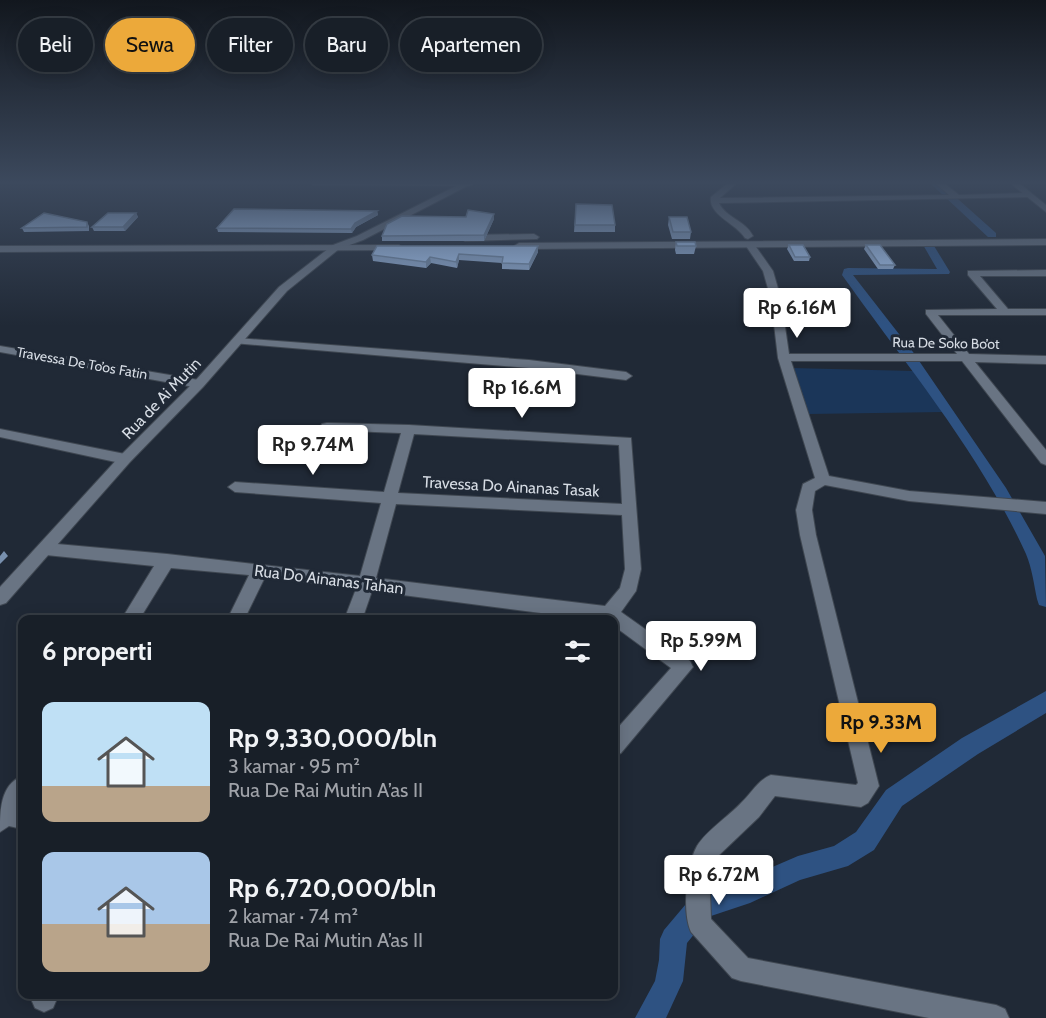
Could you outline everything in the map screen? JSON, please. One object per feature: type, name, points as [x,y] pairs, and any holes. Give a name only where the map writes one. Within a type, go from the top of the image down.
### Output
[{"type":"street","points":[[360,238],[375,231]]},
{"type":"street","points":[[744,231],[768,271],[776,298],[784,357],[823,480]]},
{"type":"street","points":[[749,241],[1046,236]]},
{"type":"street","points":[[0,241],[360,238],[404,242],[336,247],[0,249]]},
{"type":"street","name":"Rua de Ai Mutin","points":[[0,598],[125,459],[199,384],[283,289],[336,247],[360,238]]},
{"type":"street","points":[[456,242],[1046,242]]},
{"type":"street","points":[[1005,312],[972,273],[1046,273]]},
{"type":"street","points":[[1046,312],[930,312],[1046,460]]},
{"type":"street","points":[[237,341],[530,364],[626,376]]},
{"type":"street","name":"Travessa De To’os Fatin","points":[[0,349],[199,384]]},
{"type":"street","name":"Rua De Soko Bo’ot","points":[[784,357],[903,356],[1046,360]]},
{"type":"street","points":[[327,427],[625,440],[627,442],[633,569],[628,591],[609,615]]},
{"type":"street","points":[[355,615],[366,583],[409,429]]},
{"type":"street","points":[[0,433],[125,459]]},
{"type":"street","points":[[996,1018],[741,969],[699,924],[698,890],[706,852],[751,809],[771,785],[861,796],[869,786],[808,535],[804,510],[807,488],[823,480],[909,496],[1046,508]]},
{"type":"street","name":"Travessa Do Ainanas Tasak","points":[[235,487],[390,498],[630,510]]},
{"type":"street","name":"Rua Do Ainanas Tahan","points":[[46,549],[260,570],[593,615]]},
{"type":"street","points":[[132,615],[167,561]]},
{"type":"street","points":[[238,615],[260,570]]},
{"type":"street","points":[[618,624],[684,667],[618,741]]},
{"type":"street","points":[[7,817],[18,794]]},
{"type":"shaded area","points":[[792,368],[913,371],[944,412],[809,414]]},
{"type":"building","points":[[384,231],[486,231],[484,235],[382,236]]},
{"type":"building","points":[[673,231],[691,232],[673,232]]},
{"type":"building","points":[[676,242],[695,242],[696,246],[677,246]]},
{"type":"building","points":[[789,245],[803,245],[810,257],[795,257]]},
{"type":"building","points":[[866,245],[880,245],[895,265],[880,265]]},
{"type":"building","points":[[377,246],[538,246],[529,264],[502,263],[503,257],[459,254],[456,262],[430,257],[426,262],[372,255]]},
{"type":"waterway","points":[[987,231],[992,235]]},
{"type":"waterway","points":[[927,243],[945,272],[848,271],[848,275],[908,355],[1000,492],[1036,556],[1046,599]]},
{"type":"waterway","points":[[649,1018],[661,1000],[669,981],[674,950],[673,939],[700,907],[750,890],[798,868],[839,857],[865,841],[894,798],[970,746],[1046,701]]}]
